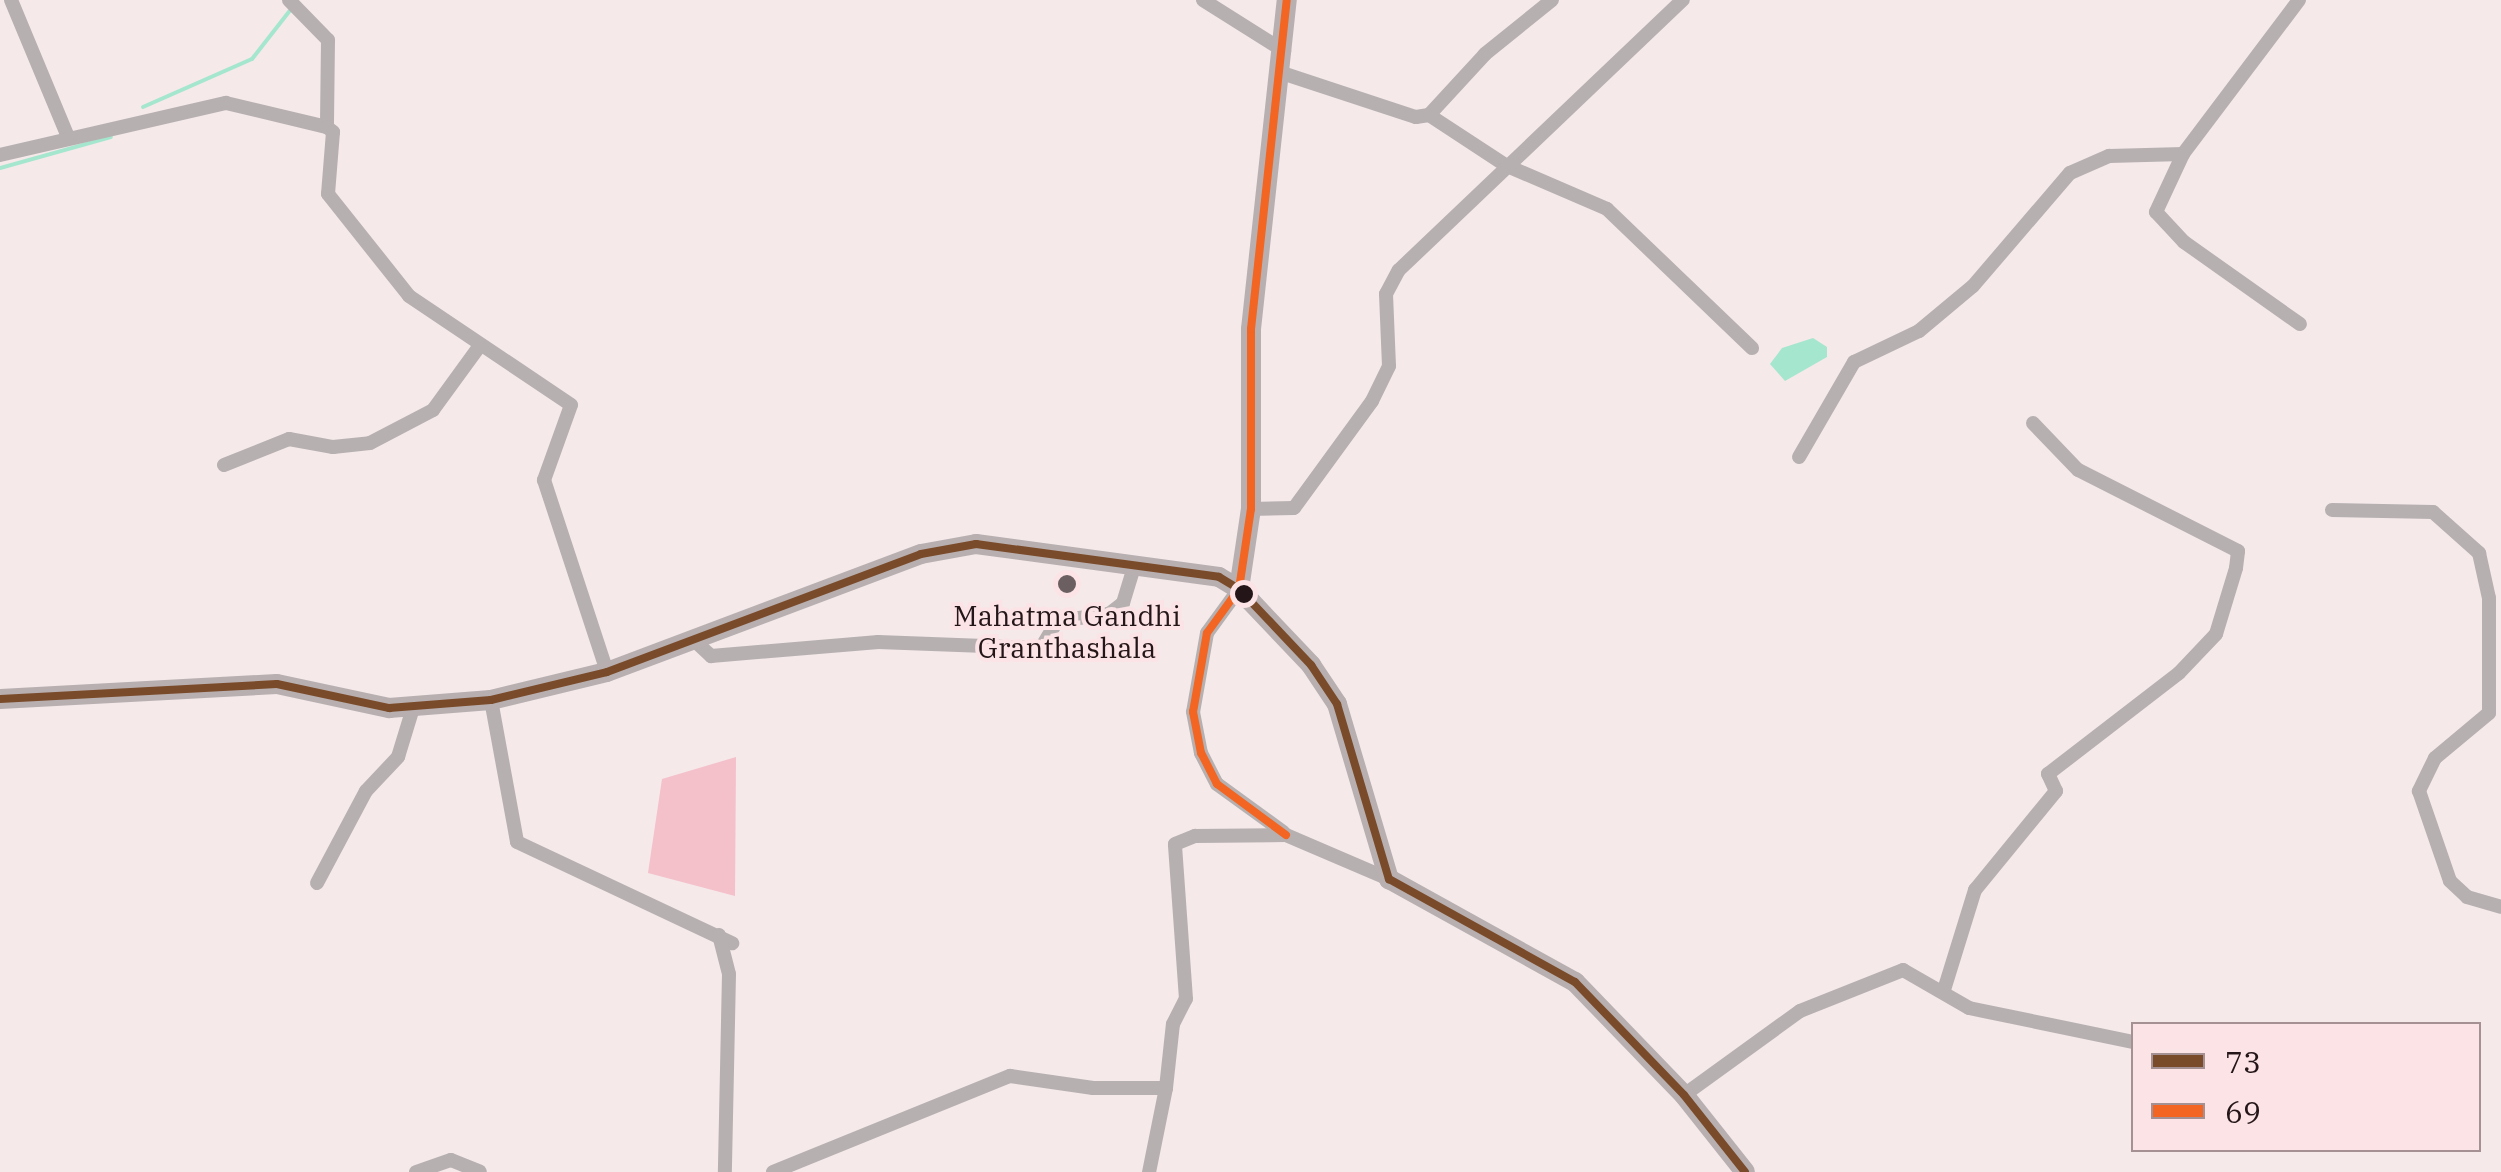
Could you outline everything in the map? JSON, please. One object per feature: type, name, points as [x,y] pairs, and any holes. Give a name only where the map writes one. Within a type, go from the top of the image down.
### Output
[{"type":"main road","points":[[1239,589],[1251,509],[1251,329],[1283,62],[1286,0]]},
{"type":"main road","points":[[0,699],[277,684],[414,708],[491,700],[608,672],[921,554],[957,547],[1041,550],[1219,577],[1239,589],[1311,665],[1337,704],[1354,746],[1380,862],[1392,880],[1575,982],[1684,1095],[1746,1172]]},
{"type":"street","points":[[11,0],[68,137]]},
{"type":"street","points":[[289,0],[328,40],[327,127]]},
{"type":"street","points":[[1203,0],[1283,62],[1416,117],[1429,115],[1485,54],[1552,0]]},
{"type":"street","points":[[1251,509],[1288,510],[1306,494],[1389,366],[1386,294],[1399,270],[1506,164],[1683,0]]},
{"type":"street","points":[[2299,0],[2183,154],[2156,212],[2184,242],[2300,324]]},
{"type":"street","points":[[0,155],[226,103],[327,127],[333,132],[328,194],[409,296],[479,347],[571,404],[544,480],[608,672]]},
{"type":"street","points":[[1429,115],[1506,164],[1607,209],[1752,348]]},
{"type":"street","points":[[1799,457],[1854,362],[1918,331],[1973,286],[2070,173],[2109,156],[2183,154]]},
{"type":"street","points":[[224,465],[289,439],[333,447],[370,443],[432,410],[479,347]]},
{"type":"street","points":[[1944,990],[1976,890],[2056,791],[2048,774],[2179,673],[2216,634],[2236,568],[2238,551],[2078,470],[2033,423]]},
{"type":"street","points":[[2332,510],[2433,512],[2478,552],[2490,598],[2489,712],[2436,758],[2418,791],[2450,881],[2466,897],[2501,907]]},
{"type":"street","points":[[696,642],[710,656],[878,642],[1041,648],[1057,621],[1109,614],[1123,603],[1134,566]]},
{"type":"street","points":[[1239,589],[1208,633],[1196,673],[1195,726],[1216,784],[1286,835],[1392,880]]},
{"type":"street","points":[[491,700],[516,842],[726,939],[729,974],[725,1172]]},
{"type":"street","points":[[317,884],[366,791],[398,757],[414,708]]},
{"type":"street","points":[[1148,1172],[1166,1088],[1173,1024],[1186,999],[1171,849],[1195,836],[1286,835]]},
{"type":"street","points":[[1684,1095],[1800,1011],[1882,975],[1903,970],[1944,990],[1969,1008],[2131,1042]]},
{"type":"street","points":[[774,1172],[1010,1076],[1093,1088],[1166,1088]]},
{"type":"street","points":[[416,1172],[450,1160],[480,1172]]},
{"type":"shaded area","points":[[1813,338],[1827,347],[1827,357],[1785,381],[1770,364],[1782,348]]},
{"type":"shaded area","points":[[736,757],[735,896],[648,873],[662,779]]},
{"type":"waterway","points":[[143,107],[252,59],[292,8]]},
{"type":"waterway","points":[[0,168],[111,137]]},
{"type":"transit line","name":"69","points":[[1286,835],[1217,784],[1201,753],[1193,712],[1207,633],[1239,589],[1251,509],[1251,329],[1287,0]]},
{"type":"transit line","name":"73","points":[[0,699],[277,684],[389,708],[491,700],[607,672],[921,554],[976,544],[1219,577],[1239,589],[1311,665],[1337,704],[1389,879],[1575,982],[1684,1095],[1745,1172]]},
{"type":"place","name":"Mahatma Gandhi Granthashala","points":[[1067,584]]}]
